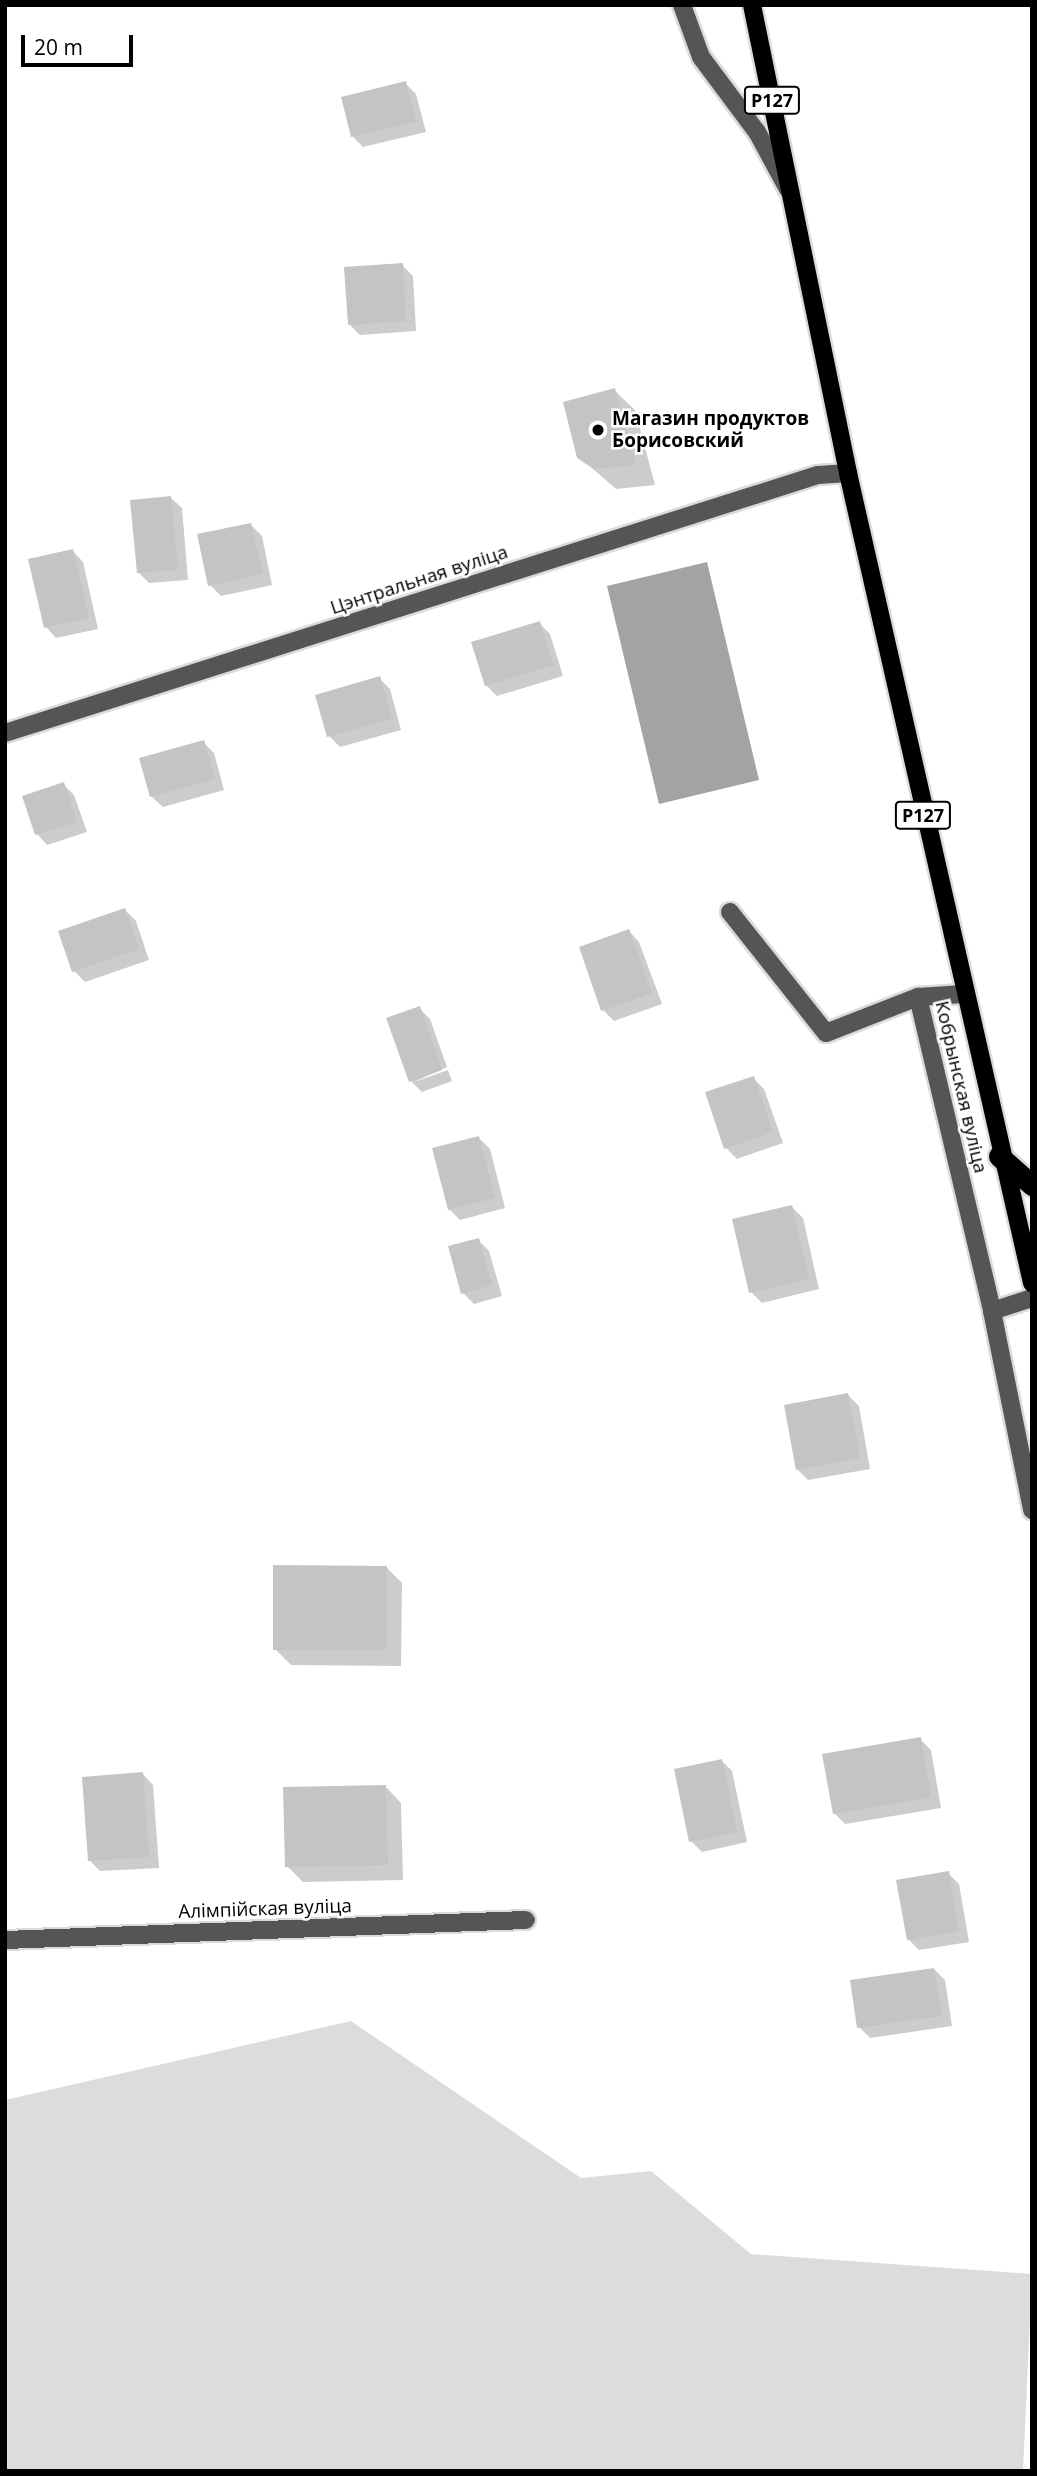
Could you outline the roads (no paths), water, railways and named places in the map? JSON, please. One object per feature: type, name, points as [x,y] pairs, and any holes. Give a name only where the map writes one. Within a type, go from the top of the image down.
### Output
[{"type":"highway","points":[[999,1156],[1032,1185]]},
{"type":"main road","name":"Р127","points":[[752,5],[848,473],[999,1156],[1032,1283]]},
{"type":"street","points":[[682,5],[701,57],[757,132],[791,195]]},
{"type":"street","name":"Цэнтральная вуліца","points":[[5,733],[818,475],[848,473]]},
{"type":"street","name":"Кобрынская вуліца","points":[[730,912],[826,1033],[918,997],[992,1311],[1032,1510]]},
{"type":"street","points":[[918,997],[963,995]]},
{"type":"street","points":[[992,1311],[1032,1298]]},
{"type":"street","name":"Алімпійская вуліца","points":[[5,1940],[526,1920]]},
{"type":"place","name":"Магазин продуктов Борисовский","points":[[598,430]]}]
